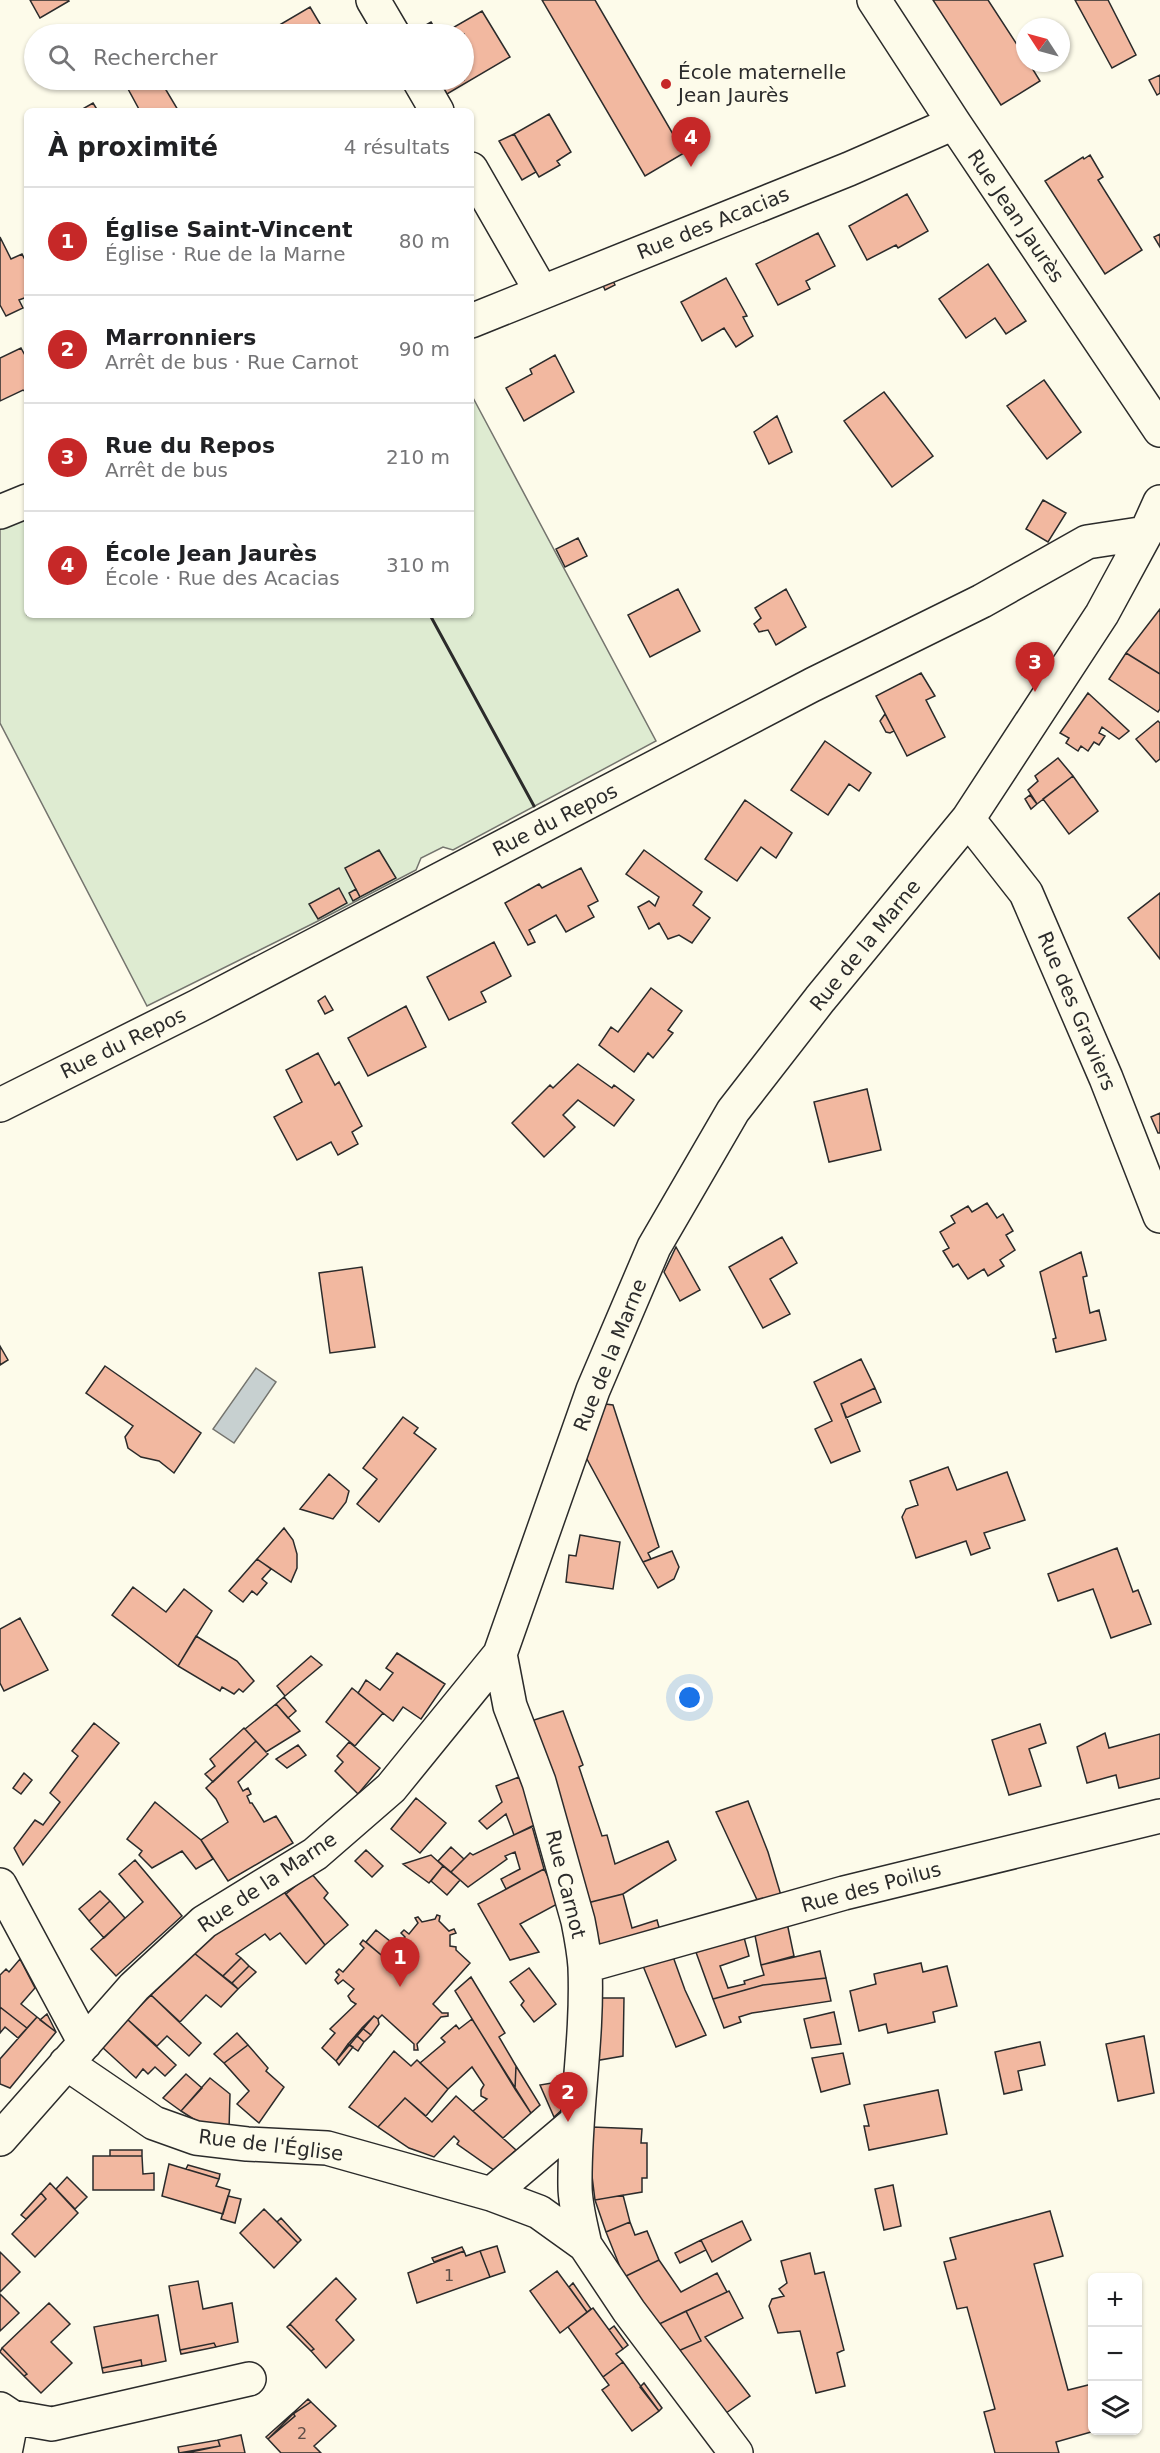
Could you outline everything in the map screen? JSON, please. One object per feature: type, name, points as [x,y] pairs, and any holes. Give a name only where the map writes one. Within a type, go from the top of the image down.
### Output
[{"type":"street","points":[[373,0],[387,24]]},
{"type":"street","name":"Rue Jean Jaurès","points":[[874,0],[1160,430]]},
{"type":"street","points":[[425,90],[435,108]]},
{"type":"street","name":"Rue des Acacias","points":[[474,320],[849,169],[954,123]]},
{"type":"street","points":[[474,174],[542,291]]},
{"type":"street","points":[[0,512],[24,502]]},
{"type":"street","name":"Rue de la Marne","points":[[0,2139],[12,2106],[76,2053],[134,1987],[204,1922],[315,1854],[391,1788],[500,1654],[593,1390],[654,1247],[733,1111],[820,999],[968,819],[1102,614],[1160,502]]},
{"type":"street","name":"Rue du Repos","points":[[0,1105],[198,1006],[812,685],[982,601],[1087,542],[1146,532]]},
{"type":"street","name":"Rue des Graviers","points":[[968,819],[1026,893],[1106,1078],[1160,1216]]},
{"type":"street","name":"Rue Carnot","points":[[500,1654],[510,1706],[539,1782],[578,1921],[585,1966],[584,2023],[576,2122],[574,2189],[585,2244]]},
{"type":"street","name":"Rue des Poilus","points":[[585,1966],[844,1893],[1160,1816]]},
{"type":"street","points":[[0,1885],[76,2053]]},
{"type":"street","name":"Rue de l'Église","points":[[76,2053],[154,2123],[196,2138],[247,2144],[327,2148],[490,2194],[539,2212],[585,2244]]},
{"type":"street","points":[[490,2194],[576,2122]]},
{"type":"street","points":[[585,2244],[629,2311],[736,2453]]},
{"type":"street","points":[[5,2453],[6,2413],[52,2424],[249,2379]]},
{"type":"green space","points":[[474,400],[656,741],[453,850],[443,847],[421,858],[416,870],[147,1006],[0,723],[0,525],[24,516],[24,618],[474,618]]},
{"type":"shaded area","points":[[256,1368],[276,1382],[234,1443],[213,1429]]},
{"type":"building","points":[[30,0],[68,0],[69,1],[40,18]]},
{"type":"building","points":[[542,0],[595,0],[684,153],[645,176]]},
{"type":"building","points":[[933,0],[988,0],[1016,43],[1016,72],[1034,72],[1040,81],[1001,105]]},
{"type":"building","points":[[1075,0],[1108,0],[1136,55],[1112,68]]},
{"type":"building","points":[[310,7],[320,24],[281,24]]},
{"type":"building","points":[[482,11],[510,57],[474,78],[474,24],[459,24]]},
{"type":"building","points":[[1160,75],[1160,93],[1157,95],[1149,80]]},
{"type":"building","points":[[129,90],[166,90],[177,108],[138,108]]},
{"type":"building","points":[[93,103],[96,108],[84,108]]},
{"type":"building","points":[[549,114],[571,152],[557,161],[560,165],[539,177],[514,134]]},
{"type":"building","points":[[514,134],[536,172],[522,180],[499,141]]},
{"type":"building","points":[[1090,155],[1103,177],[1098,180],[1142,250],[1105,274],[1045,181]]},
{"type":"building","points":[[907,194],[928,231],[898,248],[896,245],[867,260],[849,226]]},
{"type":"building","points":[[818,233],[835,266],[806,281],[810,289],[778,305],[756,264]]},
{"type":"building","points":[[1160,234],[1160,247],[1154,237]]},
{"type":"building","points":[[0,237],[11,259],[22,254],[24,258],[24,298],[19,300],[23,308],[6,316],[0,305]]},
{"type":"building","points":[[988,264],[1026,321],[1006,334],[995,318],[966,338],[939,299]]},
{"type":"building","points":[[726,278],[747,316],[743,317],[753,336],[736,347],[724,328],[702,341],[681,302]]},
{"type":"building","points":[[612,279],[615,285],[605,290],[602,283]]},
{"type":"building","points":[[21,348],[24,354],[24,391],[0,401],[0,358]]},
{"type":"building","points":[[555,355],[574,392],[524,421],[506,388],[532,374],[530,369]]},
{"type":"building","points":[[1044,380],[1081,432],[1047,459],[1007,406]]},
{"type":"building","points":[[884,392],[933,456],[892,487],[844,421]]},
{"type":"building","points":[[777,416],[792,452],[769,464],[754,432]]},
{"type":"building","points":[[1043,500],[1066,513],[1048,542],[1026,529]]},
{"type":"building","points":[[578,538],[587,556],[565,567],[556,549]]},
{"type":"building","points":[[678,589],[700,631],[650,657],[628,615]]},
{"type":"building","points":[[786,589],[806,627],[776,645],[768,630],[759,632],[754,624],[761,618],[755,608]]},
{"type":"building","points":[[1160,609],[1160,674],[1126,653]]},
{"type":"building","points":[[1126,653],[1160,674],[1160,709],[1158,712],[1109,679]]},
{"type":"building","points":[[921,673],[935,696],[926,700],[945,737],[907,756],[876,696]]},
{"type":"building","points":[[1088,693],[1129,731],[1119,739],[1102,727],[1099,733],[1105,736],[1099,745],[1094,742],[1088,751],[1081,746],[1078,751],[1066,743],[1069,738],[1060,733]]},
{"type":"building","points":[[885,714],[894,731],[890,733],[886,732],[880,721]]},
{"type":"building","points":[[1158,721],[1160,723],[1160,759],[1156,762],[1136,739]]},
{"type":"building","points":[[825,741],[871,773],[859,791],[849,784],[828,815],[791,790]]},
{"type":"building","points":[[1058,758],[1073,776],[1037,804],[1028,790],[1038,781],[1035,776]]},
{"type":"building","points":[[1073,776],[1098,811],[1069,834],[1043,799]]},
{"type":"building","points":[[1030,795],[1037,804],[1031,809],[1025,799]]},
{"type":"building","points":[[745,800],[792,833],[776,858],[761,847],[737,881],[705,859]]},
{"type":"building","points":[[379,850],[396,878],[360,897],[345,868]]},
{"type":"building","points":[[644,850],[702,892],[693,905],[710,918],[692,943],[679,935],[668,939],[659,923],[649,929],[638,907],[649,901],[655,906],[659,897],[626,874]]},
{"type":"building","points":[[581,868],[598,901],[588,906],[594,917],[566,932],[556,915],[529,930],[535,942],[528,945],[505,903],[539,884],[542,888]]},
{"type":"building","points":[[339,888],[347,903],[318,919],[309,904]]},
{"type":"building","points":[[356,889],[360,897],[353,901],[349,893]]},
{"type":"building","points":[[1160,893],[1160,959],[1128,918]]},
{"type":"building","points":[[494,942],[511,976],[481,992],[486,1002],[449,1020],[427,977]]},
{"type":"building","points":[[651,988],[682,1011],[668,1030],[673,1033],[653,1058],[648,1053],[634,1072],[599,1045],[611,1027],[618,1032]]},
{"type":"building","points":[[325,996],[333,1010],[325,1014],[318,1001]]},
{"type":"building","points":[[406,1006],[426,1047],[368,1076],[348,1038]]},
{"type":"building","points":[[318,1053],[335,1085],[339,1082],[362,1126],[352,1132],[358,1144],[338,1155],[331,1142],[297,1160],[274,1117],[302,1102],[286,1070]]},
{"type":"building","points":[[578,1064],[612,1088],[614,1085],[634,1100],[614,1126],[578,1100],[563,1115],[575,1127],[544,1157],[512,1123],[550,1085],[553,1088]]},
{"type":"building","points":[[867,1089],[881,1150],[829,1162],[814,1102]]},
{"type":"building","points":[[1160,1113],[1160,1133],[1158,1133],[1151,1117]]},
{"type":"building","points":[[987,1203],[997,1218],[1003,1214],[1013,1231],[1006,1235],[1015,1250],[1000,1260],[1004,1266],[988,1276],[984,1269],[968,1279],[958,1264],[953,1267],[943,1251],[949,1248],[940,1232],[955,1223],[951,1216],[968,1206],[972,1212]]},
{"type":"building","points":[[782,1237],[797,1263],[770,1279],[790,1314],[763,1328],[729,1267]]},
{"type":"building","points":[[676,1247],[700,1290],[680,1301],[664,1272]]},
{"type":"building","points":[[1081,1252],[1087,1276],[1083,1277],[1090,1313],[1099,1310],[1106,1340],[1056,1352],[1053,1339],[1056,1338],[1040,1272]]},
{"type":"building","points":[[362,1267],[375,1347],[330,1353],[319,1273]]},
{"type":"building","points":[[0,1346],[8,1360],[0,1365]]},
{"type":"building","points":[[861,1359],[875,1388],[841,1404],[860,1451],[831,1463],[815,1429],[832,1421],[814,1382]]},
{"type":"building","points":[[105,1366],[201,1433],[174,1473],[159,1461],[141,1457],[128,1448],[125,1437],[133,1426],[86,1393]]},
{"type":"building","points":[[875,1388],[881,1402],[846,1418],[841,1404]]},
{"type":"building","points":[[597,1403],[613,1405],[659,1547],[648,1553],[651,1559],[643,1562],[582,1450]]},
{"type":"building","points":[[403,1417],[418,1428],[414,1433],[436,1449],[379,1522],[357,1504],[377,1479],[363,1468]]},
{"type":"building","points":[[948,1467],[957,1490],[1007,1472],[1025,1520],[984,1533],[990,1548],[971,1555],[966,1541],[916,1558],[902,1517],[906,1509],[918,1505],[910,1481]]},
{"type":"building","points":[[329,1474],[349,1491],[346,1502],[333,1519],[300,1509]]},
{"type":"building","points":[[284,1528],[293,1540],[297,1554],[297,1568],[291,1582],[257,1559]]},
{"type":"building","points":[[580,1535],[620,1542],[613,1589],[566,1582],[569,1555],[576,1556]]},
{"type":"building","points":[[1117,1548],[1133,1592],[1138,1590],[1151,1624],[1111,1638],[1093,1589],[1058,1601],[1048,1574]]},
{"type":"building","points":[[672,1551],[679,1567],[674,1579],[658,1588],[643,1562]]},
{"type":"building","points":[[257,1559],[271,1569],[262,1579],[267,1583],[257,1595],[252,1591],[243,1602],[229,1591]]},
{"type":"building","points":[[133,1587],[166,1612],[184,1589],[212,1611],[178,1666],[112,1615]]},
{"type":"building","points":[[20,1618],[48,1670],[4,1691],[0,1683],[0,1629]]},
{"type":"building","points":[[196,1636],[237,1661],[254,1681],[243,1692],[239,1689],[234,1694],[222,1687],[220,1691],[178,1666]]},
{"type":"building","points":[[397,1653],[445,1684],[421,1719],[403,1707],[393,1721],[358,1693],[366,1680],[380,1690],[393,1673],[386,1668]]},
{"type":"building","points":[[311,1656],[322,1665],[285,1696],[277,1686]]},
{"type":"building","points":[[352,1688],[383,1713],[355,1746],[326,1722]]},
{"type":"building","points":[[284,1697],[296,1711],[288,1718],[276,1704]]},
{"type":"building","points":[[276,1704],[300,1731],[266,1752],[245,1729]]},
{"type":"building","points":[[563,1711],[583,1765],[579,1767],[602,1836],[607,1835],[615,1864],[668,1841],[676,1860],[623,1894],[587,1903],[537,1738],[534,1720]]},
{"type":"building","points":[[94,1723],[119,1743],[23,1865],[14,1848],[35,1820],[43,1825],[60,1802],[50,1793],[78,1756],[72,1751]]},
{"type":"building","points":[[1040,1724],[1046,1743],[1029,1749],[1041,1786],[1009,1795],[992,1740]]},
{"type":"building","points":[[244,1728],[256,1741],[213,1782],[205,1774],[215,1766],[210,1759]]},
{"type":"building","points":[[1105,1733],[1109,1748],[1160,1734],[1160,1778],[1119,1788],[1116,1775],[1087,1783],[1077,1747]]},
{"type":"building","points":[[256,1741],[268,1754],[238,1782],[243,1791],[248,1788],[251,1794],[247,1796],[250,1803],[264,1822],[276,1816],[293,1843],[228,1881],[201,1840],[228,1822],[216,1799],[206,1788]]},
{"type":"building","points":[[349,1742],[380,1768],[358,1794],[335,1771],[343,1762],[337,1756]]},
{"type":"building","points":[[298,1745],[306,1755],[287,1768],[276,1759]]},
{"type":"building","points":[[24,1773],[32,1780],[21,1794],[13,1788]]},
{"type":"building","points":[[519,1777],[538,1824],[514,1835],[506,1814],[487,1829],[479,1821],[502,1802],[496,1786]]},
{"type":"building","points":[[416,1798],[446,1823],[420,1853],[391,1829]]},
{"type":"building","points":[[748,1801],[768,1852],[783,1902],[759,1904],[716,1812]]},
{"type":"building","points":[[155,1802],[201,1840],[213,1859],[196,1869],[182,1851],[152,1868],[139,1855],[142,1851],[127,1839]]},
{"type":"building","points":[[532,1826],[544,1869],[506,1889],[501,1879],[520,1869],[515,1852],[505,1856],[507,1859],[468,1887],[451,1872],[470,1853],[473,1855]]},
{"type":"building","points":[[451,1847],[464,1859],[451,1872],[438,1861]]},
{"type":"building","points":[[366,1850],[383,1866],[372,1877],[355,1861]]},
{"type":"building","points":[[431,1855],[443,1866],[429,1883],[403,1864]]},
{"type":"building","points":[[135,1860],[182,1916],[116,1976],[91,1949],[143,1902],[119,1874]]},
{"type":"building","points":[[443,1866],[460,1880],[447,1895],[431,1881]]},
{"type":"building","points":[[544,1869],[561,1902],[520,1924],[539,1952],[510,1960],[478,1904]]},
{"type":"building","points":[[311,1873],[328,1893],[324,1898],[348,1925],[325,1945],[286,1894]]},
{"type":"building","points":[[100,1891],[110,1901],[89,1921],[79,1909]]},
{"type":"building","points":[[284,1892],[325,1945],[306,1964],[280,1933],[270,1940],[265,1934],[236,1954],[241,1958],[223,1976],[194,1953],[217,1932]]},
{"type":"building","points":[[623,1894],[632,1928],[657,1920],[662,1938],[603,1954],[587,1903]]},
{"type":"building","points":[[110,1901],[125,1918],[104,1938],[89,1921]]},
{"type":"building","points":[[437,1915],[440,1916],[439,1921],[449,1931],[454,1929],[456,1933],[450,1935],[450,1946],[456,1947],[456,1950],[470,1963],[433,2004],[442,2013],[448,2013],[448,2016],[441,2017],[417,2044],[418,2050],[414,2050],[414,2044],[382,2015],[378,2019],[374,2016],[336,2061],[322,2048],[335,2033],[330,2029],[356,2004],[348,1996],[354,1989],[343,1980],[338,1984],[335,1980],[339,1975],[336,1972],[339,1969],[343,1972],[364,1948],[360,1944],[363,1940],[386,1959],[405,1937],[401,1933],[404,1930],[409,1934],[418,1923],[415,1918],[418,1917],[422,1922],[435,1919]]},
{"type":"building","points":[[786,1918],[794,1956],[761,1965],[753,1926]]},
{"type":"building","points":[[376,1930],[396,1946],[386,1959],[366,1942]]},
{"type":"building","points":[[742,1930],[749,1956],[720,1966],[728,1988],[745,1984],[744,1981],[764,1975],[761,1965],[820,1951],[826,1978],[763,1985],[713,1999],[693,1944]]},
{"type":"building","points":[[671,1951],[685,1990],[706,2035],[676,2047],[641,1961]]},
{"type":"building","points":[[194,1953],[238,1989],[221,2007],[206,1995],[180,2022],[151,1995]]},
{"type":"building","points":[[241,1958],[249,1966],[232,1983],[223,1976]]},
{"type":"building","points":[[20,1959],[35,1988],[21,2004],[37,2017],[27,2028],[0,2007],[0,1975],[6,1969],[9,1972]]},
{"type":"building","points":[[921,1963],[923,1972],[947,1966],[957,2006],[933,2012],[935,2022],[888,2033],[886,2024],[859,2031],[850,1991],[876,1984],[874,1974]]},
{"type":"building","points":[[249,1966],[256,1972],[238,1989],[232,1983]]},
{"type":"building","points":[[529,1968],[556,2004],[534,2022],[521,2005],[524,2001],[510,1982]]},
{"type":"building","points":[[471,1977],[505,2033],[499,2037],[516,2066],[515,2089],[455,1991]]},
{"type":"building","points":[[826,1978],[831,2001],[752,2013],[739,2017],[741,2022],[724,2028],[713,1999],[763,1985]]},
{"type":"building","points":[[151,1995],[201,2043],[189,2056],[167,2036],[157,2046],[127,2019]]},
{"type":"building","points":[[596,1998],[624,1998],[623,2056],[594,2061]]},
{"type":"building","points":[[0,2007],[27,2028],[18,2038],[5,2027],[0,2033]]},
{"type":"building","points":[[834,2012],[841,2044],[811,2048],[804,2019]]},
{"type":"building","points":[[47,2014],[56,2032],[40,2020]]},
{"type":"building","points":[[374,2016],[378,2019],[379,2024],[371,2035],[362,2028]]},
{"type":"building","points":[[37,2017],[56,2032],[10,2088],[0,2084],[0,2059]]},
{"type":"building","points":[[127,2019],[176,2065],[165,2076],[155,2067],[148,2074],[143,2069],[136,2078],[102,2047]]},
{"type":"building","points":[[472,2019],[531,2113],[503,2138],[473,2111],[487,2099],[481,2096],[484,2085],[472,2067],[448,2089],[420,2063],[445,2042],[441,2038],[456,2025],[459,2029]]},
{"type":"building","points":[[362,2028],[371,2035],[364,2042],[356,2035]]},
{"type":"building","points":[[237,2033],[248,2045],[224,2063],[214,2054]]},
{"type":"building","points":[[356,2035],[364,2042],[358,2051],[348,2044]]},
{"type":"building","points":[[1144,2036],[1154,2093],[1118,2101],[1106,2044]]},
{"type":"building","points":[[1040,2042],[1045,2065],[1018,2071],[1022,2090],[1004,2094],[995,2052]]},
{"type":"building","points":[[348,2044],[353,2047],[339,2065],[336,2061]]},
{"type":"building","points":[[248,2045],[268,2068],[266,2071],[284,2087],[259,2123],[237,2104],[249,2091],[224,2063]]},
{"type":"building","points":[[394,2051],[411,2066],[417,2060],[448,2089],[426,2116],[405,2098],[378,2127],[349,2107]]},
{"type":"building","points":[[843,2053],[850,2084],[821,2092],[812,2058]]},
{"type":"building","points":[[516,2066],[540,2105],[531,2113],[515,2089]]},
{"type":"building","points":[[186,2074],[202,2088],[181,2111],[163,2098]]},
{"type":"building","points":[[210,2078],[230,2094],[229,2130],[206,2127],[181,2111]]},
{"type":"building","points":[[564,2081],[564,2108],[554,2117],[540,2085]]},
{"type":"building","points":[[938,2090],[947,2134],[869,2150],[864,2126],[869,2126],[864,2105]]},
{"type":"building","points":[[456,2096],[516,2150],[494,2170],[457,2144],[459,2141],[454,2136],[434,2157],[409,2148],[378,2127],[405,2098],[432,2122]]},
{"type":"building","points":[[592,2127],[642,2129],[641,2143],[647,2143],[647,2178],[642,2178],[642,2192],[595,2200],[591,2168]]},
{"type":"building","points":[[110,2150],[142,2150],[142,2156],[110,2156]]},
{"type":"building","points":[[93,2156],[142,2156],[143,2174],[154,2173],[154,2190],[93,2190]]},
{"type":"building","points":[[169,2164],[219,2179],[216,2186],[230,2190],[223,2214],[162,2196]]},
{"type":"building","points":[[188,2165],[220,2174],[219,2179],[186,2169]]},
{"type":"building","points":[[67,2177],[87,2197],[75,2209],[56,2189]]},
{"type":"building","points":[[50,2183],[78,2213],[35,2257],[12,2234],[46,2199],[41,2193]]},
{"type":"building","points":[[893,2185],[901,2226],[884,2230],[875,2189]]},
{"type":"building","points":[[41,2193],[46,2199],[26,2219],[21,2215]]},
{"type":"building","points":[[623,2195],[630,2222],[606,2232],[595,2200]]},
{"type":"building","points":[[228,2196],[241,2199],[235,2223],[221,2219]]},
{"type":"building","points":[[264,2209],[298,2243],[274,2268],[240,2233]]},
{"type":"building","points":[[1050,2211],[1063,2256],[1034,2264],[1068,2390],[1088,2385],[1088,2433],[1056,2442],[1059,2453],[995,2453],[984,2412],[995,2409],[967,2307],[957,2309],[944,2262],[956,2259],[950,2238]]},
{"type":"building","points":[[281,2218],[301,2240],[298,2243],[277,2222]]},
{"type":"building","points":[[742,2221],[751,2240],[712,2262],[701,2240]]},
{"type":"building","points":[[630,2222],[635,2235],[647,2231],[659,2260],[624,2277],[606,2232]]},
{"type":"building","points":[[701,2240],[706,2250],[680,2263],[675,2253]]},
{"type":"building","points":[[497,2246],[505,2272],[490,2277],[480,2251]]},
{"type":"building","points":[[462,2247],[464,2251],[434,2262],[432,2258]]},
{"type":"building","points":[[464,2251],[466,2256],[480,2251],[490,2277],[417,2303],[408,2273]]},
{"type":"building","points":[[0,2252],[20,2272],[0,2292]]},
{"type":"building","points":[[810,2253],[815,2274],[824,2272],[844,2350],[837,2353],[845,2386],[816,2393],[800,2331],[778,2333],[769,2306],[772,2299],[784,2296],[779,2289],[787,2283],[781,2261]]},
{"type":"building","points":[[659,2260],[681,2292],[717,2273],[727,2292],[655,2326],[624,2277]]},
{"type":"building","points":[[557,2271],[587,2312],[560,2333],[530,2291]]},
{"type":"building","points":[[336,2278],[356,2299],[336,2320],[354,2340],[326,2368],[311,2351],[314,2349],[290,2324]]},
{"type":"building","points":[[198,2281],[203,2309],[232,2303],[238,2342],[216,2347],[214,2343],[180,2350],[169,2286]]},
{"type":"building","points":[[573,2283],[591,2309],[587,2312],[569,2287]]},
{"type":"building","points":[[729,2291],[743,2318],[705,2337],[750,2396],[726,2413],[676,2352],[701,2341],[686,2311]]},
{"type":"building","points":[[0,2294],[19,2313],[0,2331]]},
{"type":"building","points":[[49,2303],[70,2324],[51,2342],[72,2363],[41,2393],[24,2376],[27,2374],[2,2348]]},
{"type":"building","points":[[593,2308],[623,2349],[616,2354],[623,2362],[603,2377],[568,2327]]},
{"type":"building","points":[[686,2311],[701,2341],[676,2352],[655,2326]]},
{"type":"building","points":[[158,2315],[166,2361],[142,2366],[141,2360],[102,2368],[94,2327]]},
{"type":"building","points":[[290,2324],[314,2349],[311,2351],[287,2327]]},
{"type":"building","points":[[614,2326],[628,2345],[623,2349],[609,2330]]},
{"type":"building","points":[[214,2343],[216,2347],[181,2354],[180,2350]]},
{"type":"building","points":[[2,2348],[27,2374],[24,2376],[0,2352]]},
{"type":"building","points":[[141,2360],[142,2366],[103,2373],[102,2368]]},
{"type":"building","points":[[623,2362],[659,2411],[632,2431],[602,2390],[609,2385],[603,2377]]},
{"type":"building","points":[[644,2383],[662,2408],[659,2411],[640,2387]]},
{"type":"building","points":[[308,2399],[311,2402],[293,2414],[293,2413]]},
{"type":"building","points":[[311,2402],[336,2426],[314,2446],[321,2453],[281,2453],[268,2439],[293,2414]]},
{"type":"building","points":[[293,2413],[295,2416],[268,2439],[266,2437]]},
{"type":"building","points":[[241,2435],[245,2453],[186,2453],[220,2446],[218,2440]]},
{"type":"building","points":[[218,2440],[220,2446],[179,2453],[178,2447]]},
{"type":"wall","points":[[432,618],[534,806]]},
{"type":"place","name":"École maternelle Jean Jaurès","points":[[666,84]]},
{"type":"place","name":"École Jean Jaurès","points":[[691,167]]},
{"type":"place","name":"Rue du Repos","points":[[1035,692]]},
{"type":"place","name":"Église Saint-Vincent","points":[[400,1987]]},
{"type":"place","name":"Marronniers","points":[[568,2122]]}]
